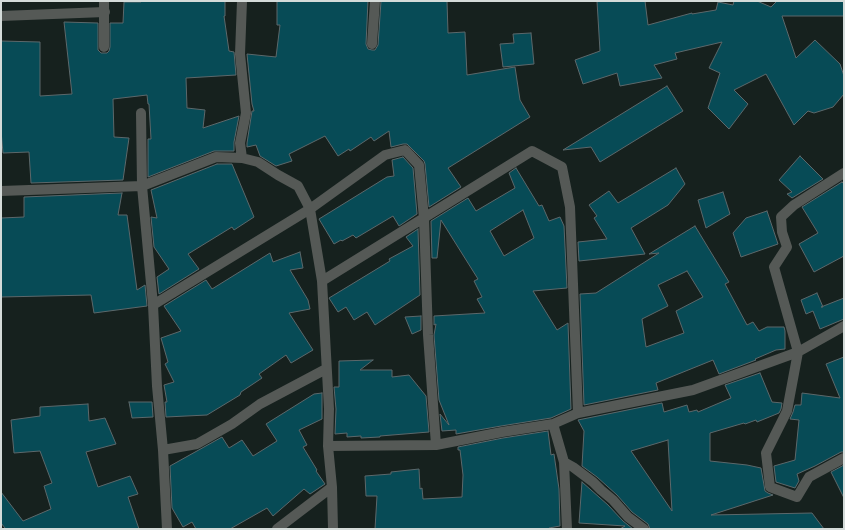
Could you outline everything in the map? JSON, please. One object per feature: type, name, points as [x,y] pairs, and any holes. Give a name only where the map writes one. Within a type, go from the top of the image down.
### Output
[{"type":"street","points":[[104,1],[104,47]]},
{"type":"street","points":[[242,1],[240,54],[246,113],[240,143],[242,158]]},
{"type":"street","points":[[372,44],[376,1]]},
{"type":"street","points":[[1,16],[105,12]]},
{"type":"street","points":[[141,113],[142,186],[153,305],[157,386],[163,450],[166,529]]},
{"type":"street","points":[[153,305],[310,209],[385,155],[405,150],[419,165],[424,218],[428,335],[436,445]]},
{"type":"street","points":[[322,282],[532,151],[562,167],[570,207],[578,413]]},
{"type":"street","points":[[1,191],[142,186],[216,157],[242,158],[258,162],[298,186],[310,209],[322,282],[328,410],[328,446],[332,487],[333,529]]},
{"type":"street","points":[[844,173],[794,205],[781,217],[782,232],[786,248],[774,267],[798,352],[787,411],[766,452],[770,487],[797,497],[809,477],[844,458]]},
{"type":"street","points":[[328,446],[436,445],[553,424],[578,413],[693,390],[798,352],[844,326]]},
{"type":"street","points":[[163,450],[197,444],[232,424],[260,404],[326,370]]},
{"type":"street","points":[[553,424],[564,462],[567,529]]},
{"type":"street","points":[[564,462],[593,482],[613,500],[628,517],[644,529]]},
{"type":"street","points":[[277,529],[332,487]]},
{"type":"building","points":[[225,1],[224,16],[229,51],[234,52],[236,75],[186,78],[187,108],[205,110],[203,128],[239,116],[234,142],[234,151],[214,151],[148,177],[148,139],[151,139],[147,95],[113,99],[114,137],[129,138],[123,180],[31,183],[29,152],[3,153],[1,131],[1,41],[40,42],[40,96],[72,94],[64,22],[98,23],[98,50],[101,53],[107,53],[110,47],[110,23],[123,23],[124,2]]},
{"type":"building","points":[[277,1],[368,1],[366,44],[368,49],[375,50],[378,45],[381,1],[447,1],[448,33],[465,32],[467,75],[515,67],[520,100],[530,117],[448,168],[461,187],[429,207],[424,161],[407,144],[391,147],[389,131],[374,141],[371,137],[350,151],[349,149],[338,156],[325,136],[289,154],[292,161],[276,166],[260,156],[256,145],[247,147],[252,111],[254,111],[247,54],[276,57],[280,25],[277,25]]},
{"type":"building","points":[[597,1],[645,1],[648,25],[692,13],[716,10],[718,2],[733,5],[734,1],[757,1],[771,7],[777,1],[844,1],[844,16],[782,16],[796,58],[815,40],[840,64],[844,76],[844,94],[833,107],[814,113],[808,111],[794,125],[766,74],[734,90],[748,104],[729,129],[708,108],[720,73],[709,68],[722,42],[675,53],[677,59],[654,65],[662,78],[620,86],[617,73],[583,84],[575,60],[600,51]]},
{"type":"building","points":[[531,33],[534,64],[503,67],[500,44],[514,43],[513,34]]},
{"type":"building","points":[[667,86],[683,111],[600,162],[591,147],[563,150]]},
{"type":"building","points":[[800,156],[823,179],[792,198],[787,194],[792,192],[779,180]]},
{"type":"building","points":[[403,157],[413,168],[417,214],[399,226],[393,216],[356,238],[353,235],[334,244],[319,219],[387,177],[394,176],[392,160]]},
{"type":"building","points":[[217,164],[232,164],[254,217],[234,230],[232,227],[188,254],[199,269],[159,294],[157,277],[169,269],[154,247],[151,217],[157,218],[151,190]]},
{"type":"building","points":[[516,168],[539,206],[542,205],[549,221],[560,217],[564,226],[567,288],[533,291],[557,330],[568,323],[571,409],[551,418],[456,434],[456,430],[442,431],[440,414],[449,425],[439,400],[434,335],[436,324],[434,325],[434,316],[485,313],[477,299],[482,297],[474,281],[478,279],[441,220],[437,258],[432,258],[431,221],[468,198],[476,211],[515,188],[509,173]],"holes":[[[523,210],[534,238],[504,256],[490,231]]]},
{"type":"building","points":[[676,168],[685,184],[668,205],[631,228],[645,254],[579,261],[578,242],[607,239],[594,218],[597,216],[589,205],[609,191],[618,203]]},
{"type":"building","points":[[842,182],[844,184],[844,256],[814,272],[799,244],[818,233],[802,207]]},
{"type":"building","points":[[723,192],[730,214],[706,228],[698,200]]},
{"type":"building","points":[[122,193],[118,215],[127,215],[137,290],[145,285],[147,306],[94,313],[91,295],[1,297],[1,218],[24,217],[24,197]]},
{"type":"building","points":[[767,211],[778,244],[741,257],[733,233],[746,218]]},
{"type":"building","points":[[695,226],[729,282],[725,284],[747,325],[753,322],[759,331],[767,327],[784,327],[785,349],[776,350],[755,359],[756,360],[719,374],[713,360],[656,383],[658,390],[584,405],[580,294],[596,293],[659,253],[649,254]],"holes":[[[687,271],[703,297],[676,311],[684,333],[646,347],[642,319],[668,306],[658,285]]]},
{"type":"building","points":[[418,229],[420,295],[375,325],[367,312],[354,320],[346,307],[338,312],[329,298],[390,261],[389,259],[413,246],[406,237]]},
{"type":"building","points":[[300,252],[303,268],[290,270],[308,300],[310,309],[289,313],[313,350],[291,363],[286,355],[259,374],[262,378],[241,392],[240,395],[207,415],[166,417],[165,402],[167,402],[164,385],[174,382],[165,364],[168,362],[161,338],[181,331],[164,306],[206,280],[212,289],[270,253],[273,262]]},
{"type":"building","points":[[817,293],[823,306],[844,298],[844,319],[820,329],[813,311],[806,314],[801,300]]},
{"type":"building","points":[[421,316],[421,330],[412,334],[405,317]]},
{"type":"building","points":[[844,357],[844,452],[841,452],[797,474],[799,481],[795,488],[776,482],[774,466],[795,460],[799,420],[790,419],[795,405],[801,405],[802,393],[840,398],[826,364]]},
{"type":"building","points":[[373,360],[360,370],[392,370],[392,377],[409,375],[426,396],[429,432],[361,438],[361,436],[347,437],[347,433],[335,434],[336,409],[334,387],[339,387],[339,361]]},
{"type":"building","points":[[760,373],[772,402],[782,403],[779,413],[757,422],[756,420],[710,433],[710,461],[761,468],[765,491],[773,495],[711,515],[812,513],[824,529],[650,529],[648,524],[632,512],[617,495],[582,466],[584,431],[578,420],[662,403],[664,412],[687,405],[689,412],[697,410],[698,412],[731,398],[725,385]],"holes":[[[668,440],[672,511],[631,451]]]},
{"type":"building","points":[[322,393],[322,419],[299,430],[307,445],[303,447],[325,484],[310,494],[304,489],[273,516],[267,508],[230,529],[196,529],[192,522],[183,527],[172,508],[170,466],[222,437],[229,448],[242,440],[253,456],[277,441],[266,424],[314,394]]},
{"type":"building","points":[[129,402],[152,402],[153,417],[132,418]]},
{"type":"building","points":[[88,404],[89,421],[105,418],[116,444],[86,452],[98,487],[130,476],[138,494],[128,497],[139,529],[4,529],[5,528],[1,523],[1,492],[23,521],[51,509],[44,486],[52,483],[40,451],[14,453],[11,420],[40,416],[40,407]]},
{"type":"building","points":[[548,431],[551,455],[554,454],[559,489],[560,526],[549,529],[375,529],[377,496],[366,496],[365,476],[391,474],[391,472],[419,469],[420,489],[422,488],[423,499],[462,497],[463,475],[460,450],[458,450],[458,447]]},
{"type":"building","points":[[844,465],[844,498],[831,472]]},
{"type":"building","points":[[582,482],[633,529],[620,529],[625,526],[579,523]]}]
